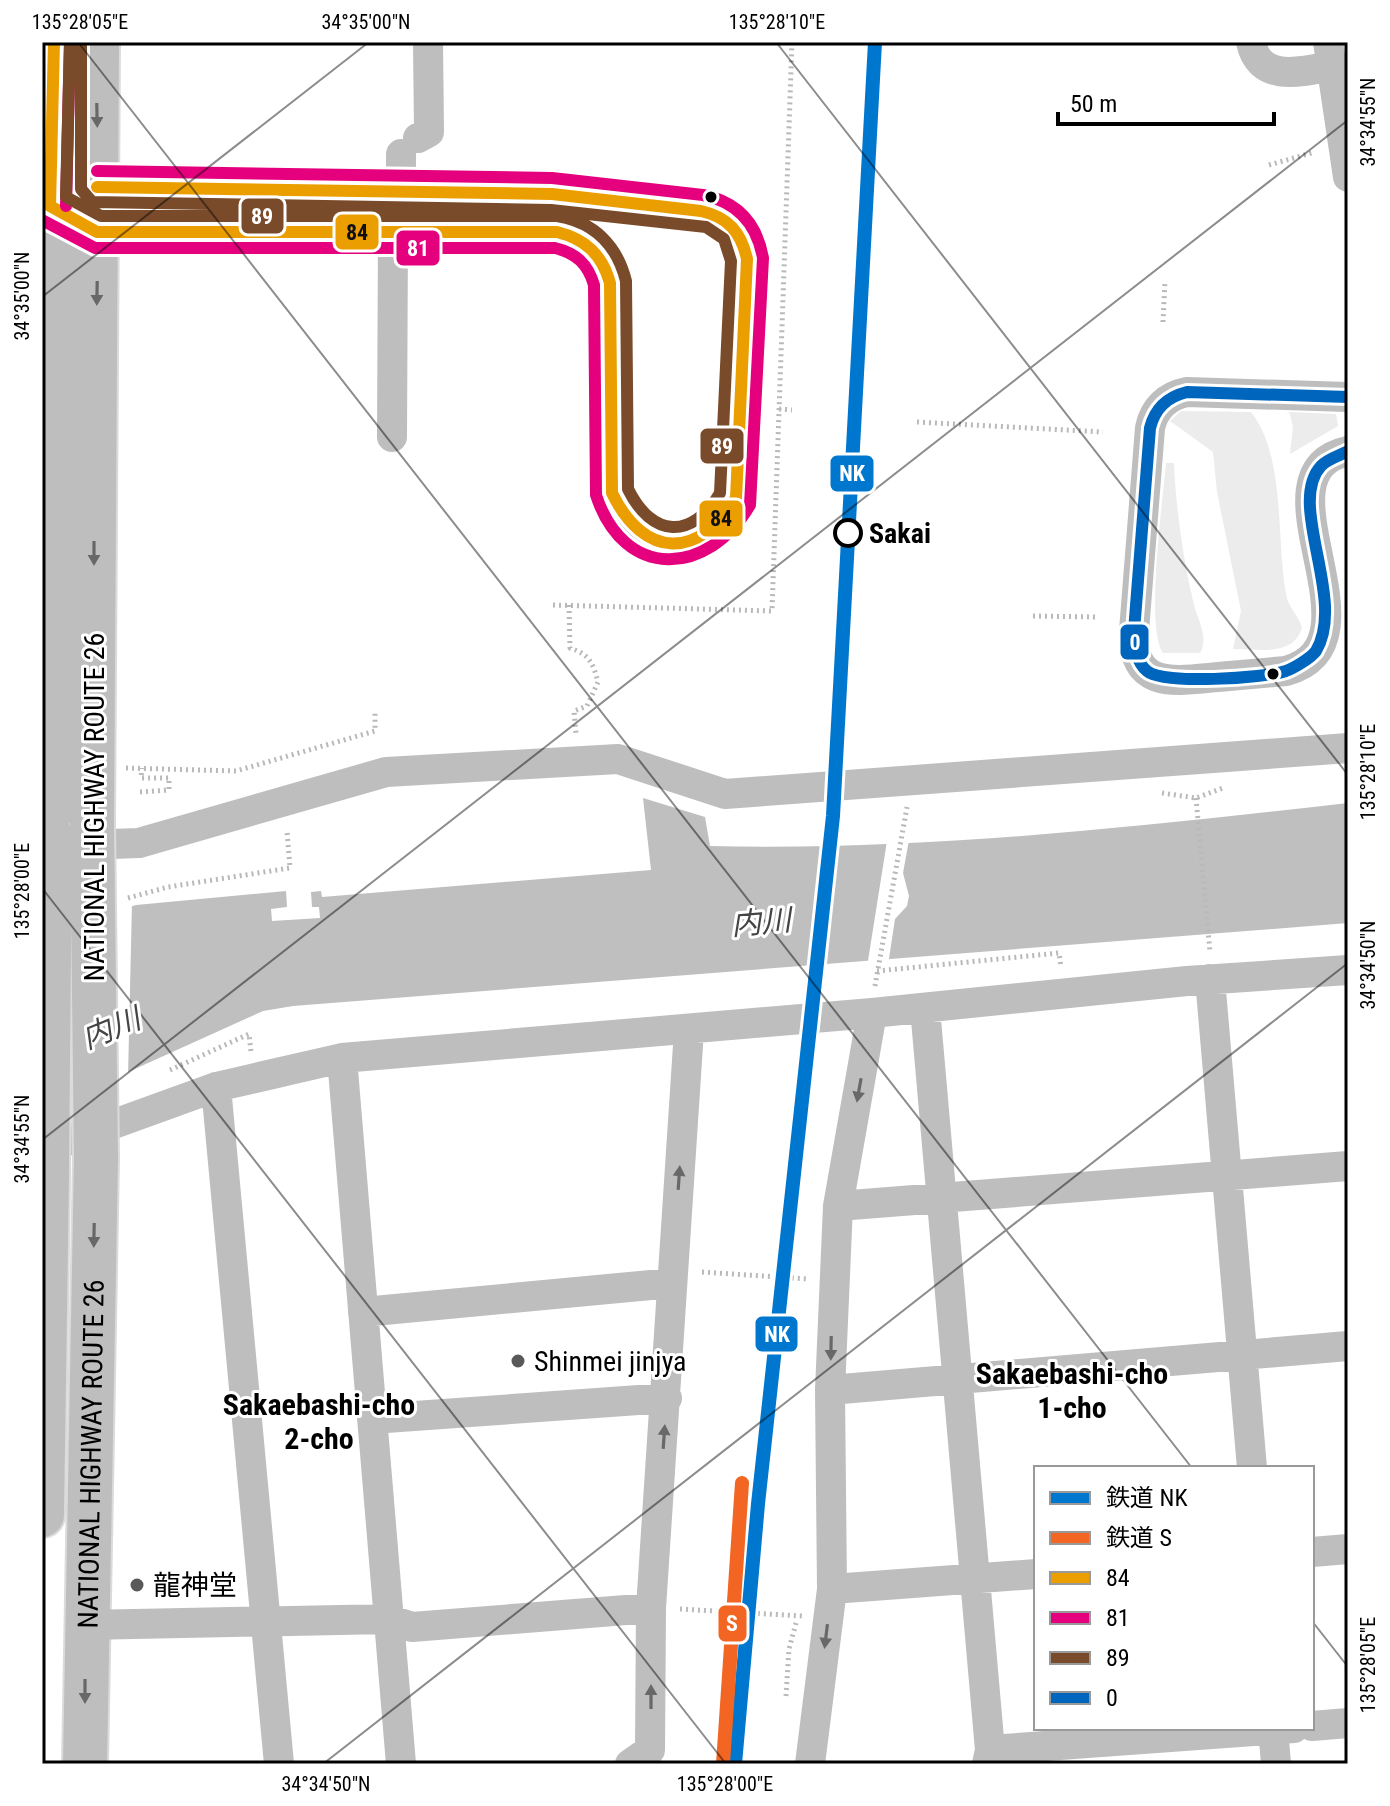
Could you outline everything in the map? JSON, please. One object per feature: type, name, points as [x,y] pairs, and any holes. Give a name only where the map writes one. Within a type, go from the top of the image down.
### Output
[{"type":"highway","name":"NATIONAL HIGHWAY ROUTE 26","points":[[42,1515],[53,288],[50,206],[54,42]]},
{"type":"highway","name":"NATIONAL HIGHWAY ROUTE 26","points":[[85,1764],[85,1625],[96,1158],[92,823],[97,42]]},
{"type":"street","points":[[401,189],[410,146],[429,132],[428,42]]},
{"type":"street","points":[[1251,42],[1253,54],[1266,67],[1287,74],[1330,54],[1348,177]]},
{"type":"street","points":[[97,187],[401,189],[552,194],[701,211],[721,217],[737,229],[747,259],[736,498],[718,527],[689,543],[663,543],[640,534],[617,509],[612,493],[610,283],[603,262],[589,244],[557,232],[97,232],[50,206],[97,187]]},
{"type":"street","points":[[392,437],[393,234]]},
{"type":"street","points":[[1348,397],[1187,392],[1172,396],[1159,406],[1150,428],[1134,631],[1136,657],[1146,671],[1169,681],[1286,671],[1303,665],[1325,648],[1336,620],[1312,483],[1323,461],[1348,451]]},
{"type":"street","points":[[46,848],[139,843],[283,799],[386,772],[618,759],[725,794],[1348,748]]},
{"type":"street","points":[[44,1161],[216,1087],[342,1058],[689,1030],[1210,979],[1348,970]]},
{"type":"street","points":[[1210,979],[1252,1466]]},
{"type":"street","points":[[925,1008],[989,1757],[1084,1754],[1272,1730]]},
{"type":"street","points":[[810,1764],[830,1603],[830,1390],[838,1206],[872,1013]]},
{"type":"street","points":[[630,1764],[650,1750],[651,1608],[689,1030]]},
{"type":"street","points":[[342,1058],[401,1764]]},
{"type":"street","points":[[216,1087],[279,1764]]},
{"type":"street","points":[[838,1206],[1348,1166]]},
{"type":"street","points":[[363,1312],[672,1283]]},
{"type":"street","points":[[830,1390],[1348,1346]]},
{"type":"street","points":[[372,1419],[667,1398]]},
{"type":"street","points":[[1314,1552],[1348,1549]]},
{"type":"street","points":[[830,1603],[975,1579],[1034,1574]]},
{"type":"street","points":[[85,1625],[388,1619],[412,1627],[651,1608]]},
{"type":"street","points":[[1314,1726],[1348,1723]]},
{"type":"street","points":[[1276,1764],[1280,1730]]},
{"type":"path","points":[[553,605],[772,611],[792,42]]},
{"type":"path","points":[[1269,165],[1320,151]]},
{"type":"path","points":[[1163,322],[1165,281]]},
{"type":"path","points":[[779,409],[792,410]]},
{"type":"path","points":[[848,447],[850,415]]},
{"type":"path","points":[[917,422],[1103,432]]},
{"type":"path","points":[[569,605],[570,648],[583,652],[593,664],[598,682],[587,706],[574,711],[576,738]]},
{"type":"path","points":[[1033,616],[1095,617]]},
{"type":"path","points":[[121,768],[236,771],[375,731],[375,713]]},
{"type":"path","points":[[140,792],[169,790],[169,778],[141,778],[142,768]]},
{"type":"path","points":[[1196,798],[1210,946]]},
{"type":"path","points":[[126,898],[168,887],[290,868],[283,799]]},
{"type":"path","points":[[907,806],[877,969],[1059,953],[1062,968],[1077,967]]},
{"type":"path","points":[[672,1283],[696,1272],[833,1278]]},
{"type":"path","points":[[651,1608],[830,1603]]},
{"type":"shaded area","points":[[1181,411],[1251,412],[1262,430],[1275,475],[1286,594],[1302,627],[1292,643],[1274,649],[1233,649],[1241,611],[1217,492],[1213,452],[1170,421]]},
{"type":"shaded area","points":[[1289,412],[1336,414],[1338,426],[1290,454],[1293,426]]},
{"type":"shaded area","points":[[1166,463],[1174,463],[1183,552],[1203,635],[1200,653],[1163,653],[1158,639],[1155,591]]},
{"type":"water","name":"内川","points":[[643,798],[705,817],[710,846],[790,847],[1029,835],[1348,803],[1348,923],[293,1006],[263,1011],[42,1111],[42,934],[136,905],[286,891],[287,907],[271,909],[272,921],[320,918],[319,907],[312,907],[311,892],[321,891],[322,897],[651,870]]},
{"type":"pier","points":[[909,840],[903,873],[909,896],[907,906],[895,919],[888,965],[867,967],[887,841]]},
{"type":"pier","points":[[132,902],[128,1077],[42,1115],[42,930]]},
{"type":"rail line","name":"NK","points":[[735,1764],[758,1504],[833,816],[875,42]]},
{"type":"rail line","name":"S","points":[[723,1764],[742,1483]]},
{"type":"transit line","name":"84","points":[[50,206],[54,42]]},
{"type":"transit line","name":"81","points":[[66,206],[70,42]]},
{"type":"transit line","name":"89","points":[[70,42],[66,197],[101,216],[557,216],[593,230],[617,256],[626,281],[628,489],[649,517],[672,527],[697,519],[720,493],[731,261],[724,239],[706,227],[551,210],[92,202],[81,189],[81,42]]},
{"type":"transit line","name":"81","points":[[42,220],[95,248],[562,250],[585,265],[594,285],[596,495],[609,523],[626,543],[646,555],[668,559],[690,556],[712,546],[732,529],[750,505],[763,258],[751,225],[726,203],[703,195],[552,178],[97,171]]},
{"type":"transit line","name":"84","points":[[50,206],[97,232],[557,232],[567,235],[591,249],[610,283],[612,493],[625,515],[656,540],[672,544],[706,533],[736,498],[747,259],[737,234],[719,217],[701,211],[552,194],[97,187]]},
{"type":"transit line","name":"0","points":[[1348,397],[1187,392],[1168,400],[1159,409],[1150,428],[1134,631],[1138,658],[1147,671],[1172,678],[1192,679],[1257,676],[1286,671],[1314,654],[1324,630],[1325,606],[1312,528],[1312,483],[1321,466],[1348,451]]},
{"type":"place","name":"Sakai","points":[[848,533]]},
{"type":"place","name":"Shinmei jinjya","points":[[518,1361]]},
{"type":"place","name":"龍神堂","points":[[137,1585]]},
{"type":"district","name":"Sakaebashi-cho 1-cho","points":[[1072,1390]]},
{"type":"district","name":"Sakaebashi-cho 2-cho","points":[[319,1421]]}]
